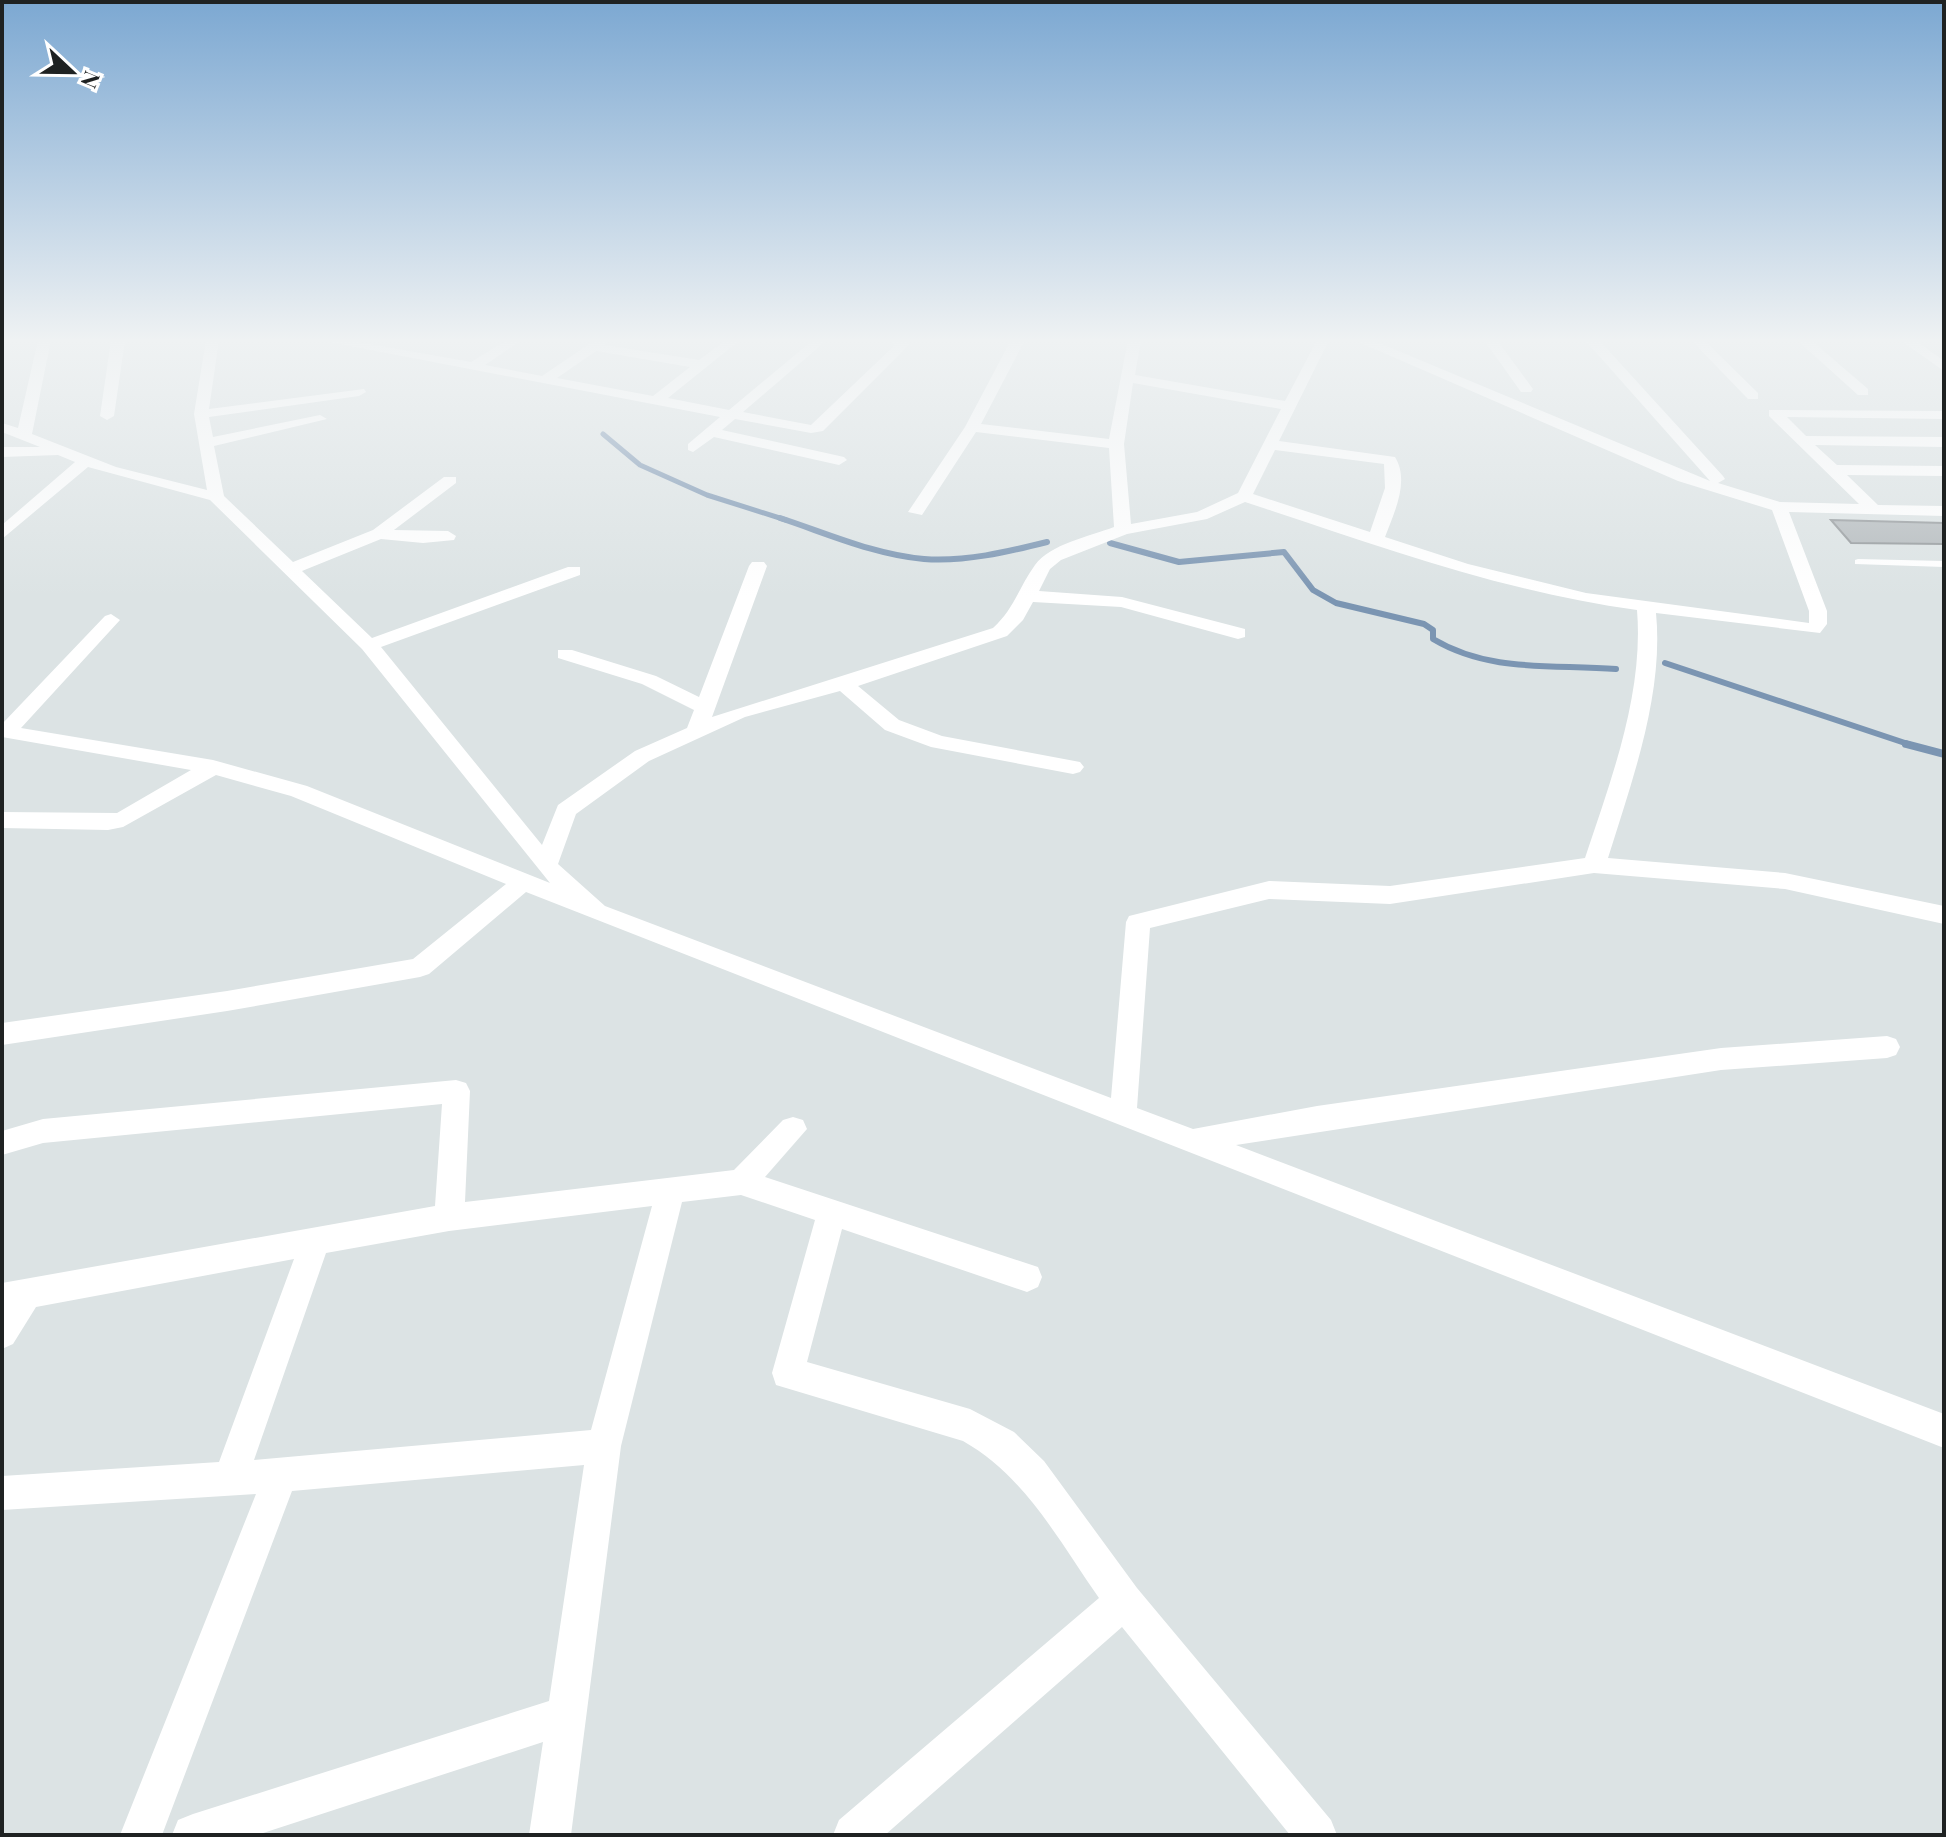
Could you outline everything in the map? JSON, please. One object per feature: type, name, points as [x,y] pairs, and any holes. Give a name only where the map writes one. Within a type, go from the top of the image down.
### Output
[{"type":"street","points":[[24,436],[26,426]]},
{"type":"street","points":[[203,426],[216,497]]},
{"type":"street","points":[[205,443],[288,426]]},
{"type":"street","points":[[693,447],[720,426]]},
{"type":"street","points":[[1119,426],[1116,444],[1123,530]]},
{"type":"street","points":[[546,866],[566,810],[642,756],[738,713],[844,684],[1000,632],[1017,616],[1043,566],[1055,556],[1123,530],[1201,516],[1244,496],[1280,426]]},
{"type":"street","points":[[1563,426],[1684,478],[1779,507],[1944,511]]},
{"type":"street","points":[[1669,426],[1717,479]]},
{"type":"street","points":[[1787,426],[1873,509]]},
{"type":"street","points":[[2,427],[86,460],[216,497],[369,645],[546,866],[597,912]]},
{"type":"street","points":[[916,512],[972,427],[1116,444]]},
{"type":"street","points":[[712,432],[839,460]]},
{"type":"street","points":[[1802,440],[1944,442]]},
{"type":"street","points":[[1272,445],[1390,460],[1395,468],[1391,496],[1375,540]]},
{"type":"street","points":[[2,452],[66,452]]},
{"type":"street","points":[[4,531],[86,460]]},
{"type":"street","points":[[1833,470],[1944,471]]},
{"type":"street","points":[[289,570],[379,534],[450,480]]},
{"type":"street","points":[[1244,496],[1477,572],[1586,598],[1813,629],[1818,624],[1818,611],[1779,507]]},
{"type":"street","points":[[379,534],[423,538],[448,536]]},
{"type":"street","points":[[696,732],[758,566]]},
{"type":"street","points":[[369,645],[574,571]]},
{"type":"street","points":[[1027,596],[1122,602],[1238,633]]},
{"type":"street","points":[[1594,865],[1620,785],[1650,652],[1646,606]]},
{"type":"street","points":[[111,620],[6,732],[213,767],[299,791],[522,883],[1944,1431]]},
{"type":"street","points":[[565,654],[649,680],[705,707]]},
{"type":"street","points":[[844,684],[892,725],[938,742],[1073,767]]},
{"type":"street","points":[[2,820],[108,822],[123,819],[213,767]]},
{"type":"street","points":[[1123,1114],[1138,922],[1269,890],[1390,895],[1594,865],[1785,881],[1944,915]]},
{"type":"street","points":[[2,1034],[227,1001],[420,967],[522,883]]},
{"type":"street","points":[[1194,1141],[1317,1118],[1721,1059],[1887,1047]]},
{"type":"street","points":[[2,1143],[43,1131],[456,1091],[449,1217]]},
{"type":"street","points":[[741,1182],[793,1129]]},
{"type":"street","points":[[2,1333],[14,1296],[449,1217],[741,1182],[1027,1277]]},
{"type":"street","points":[[550,1835],[564,1716],[604,1446],[670,1192]]},
{"type":"street","points":[[832,1212],[788,1373],[970,1426],[1002,1444],[1032,1473],[1124,1601],[1316,1835]]},
{"type":"street","points":[[230,1479],[315,1242]]},
{"type":"street","points":[[2,1493],[230,1479],[604,1446]]},
{"type":"street","points":[[141,1835],[282,1473]]},
{"type":"street","points":[[854,1835],[1124,1601]]},
{"type":"street","points":[[193,1835],[564,1716]]},
{"type":"lane","points":[[1858,562],[1944,564]]},
{"type":"building","points":[[1831,520],[1944,523],[1944,544],[1851,543]]},
{"type":"waterway","points":[[603,434],[640,465],[707,495],[785,520]]},
{"type":"waterway","points":[[780,518],[785,520]]},
{"type":"waterway","points":[[785,520],[869,548],[924,559],[970,558],[1047,542]]},
{"type":"waterway","points":[[1110,543],[1179,562],[1284,552],[1313,590],[1336,603],[1424,624],[1433,630],[1433,639],[1455,650],[1522,665],[1616,669]]},
{"type":"waterway","points":[[1665,663],[1914,746]]},
{"type":"waterway","points":[[1906,744],[1944,754]]}]
